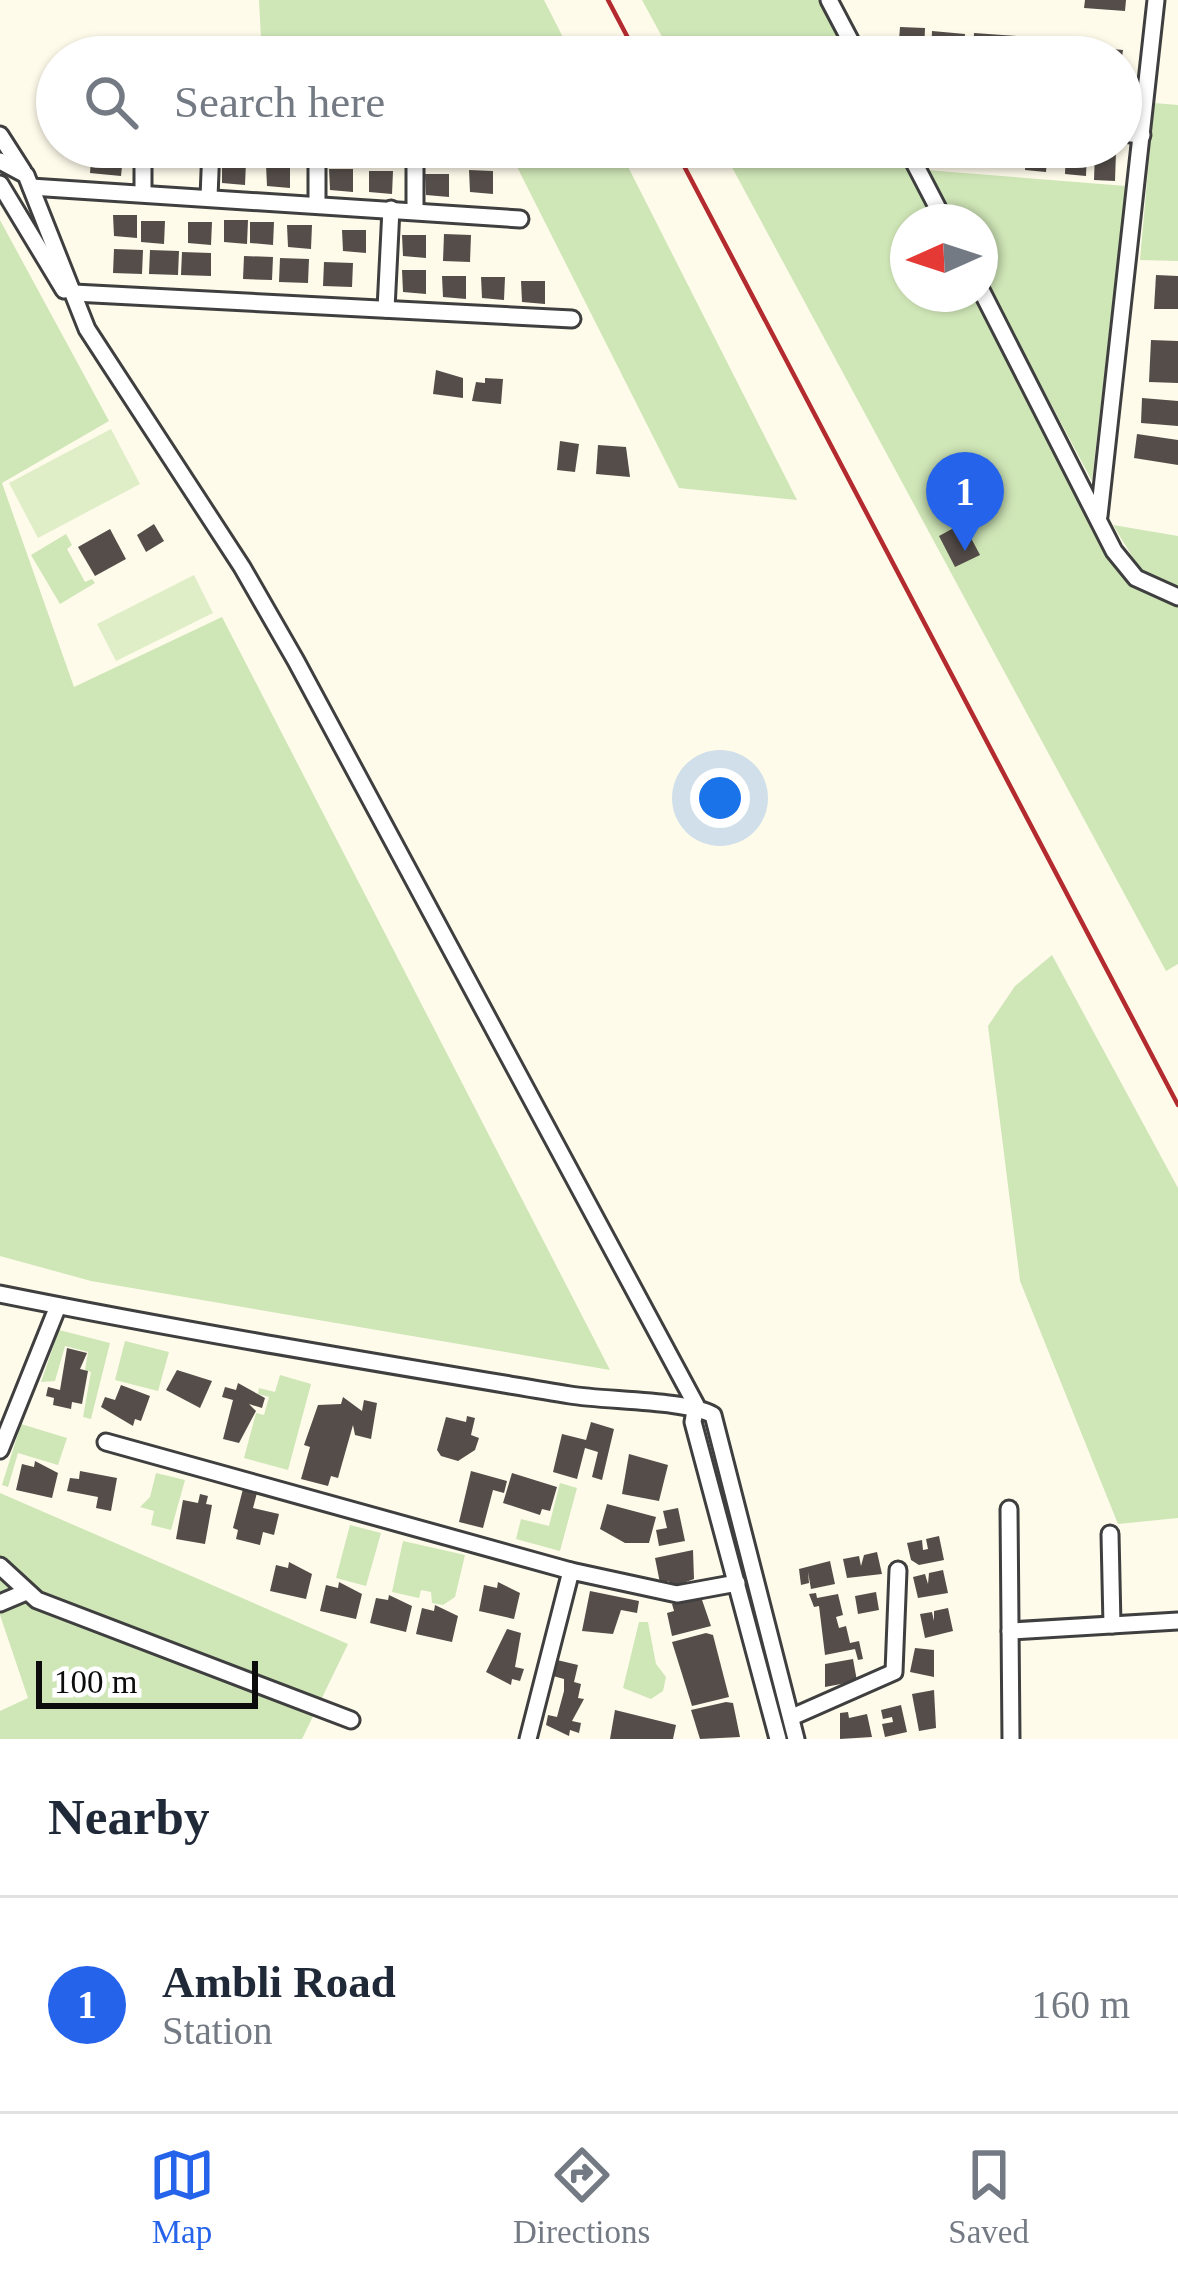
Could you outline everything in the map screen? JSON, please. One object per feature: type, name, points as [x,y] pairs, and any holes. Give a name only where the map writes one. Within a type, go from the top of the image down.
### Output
[{"type":"street","points":[[829,0],[848,36]]},
{"type":"street","points":[[1142,135],[1156,0]]},
{"type":"street","points":[[0,135],[28,181],[87,328]]},
{"type":"street","points":[[0,161],[28,181],[520,219]]},
{"type":"street","points":[[143,168],[143,193]]},
{"type":"street","points":[[208,196],[210,168]]},
{"type":"street","points":[[317,168],[317,204]]},
{"type":"street","points":[[415,168],[415,211]]},
{"type":"street","points":[[917,168],[936,204]]},
{"type":"street","points":[[1099,516],[1138,168]]},
{"type":"street","points":[[28,181],[87,328]]},
{"type":"street","points":[[0,184],[287,645],[696,1405],[693,1422],[778,1739]]},
{"type":"street","points":[[386,310],[391,209]]},
{"type":"street","points":[[74,293],[572,319]]},
{"type":"street","points":[[993,312],[1114,551],[1136,578],[1178,597]]},
{"type":"street","points":[[0,1294],[256,1345],[598,1400],[696,1405],[713,1415],[796,1739]]},
{"type":"street","points":[[0,1450],[58,1306]]},
{"type":"street","points":[[106,1442],[571,1570],[676,1594],[737,1583]]},
{"type":"street","points":[[1009,1509],[1011,1739]]},
{"type":"street","points":[[1110,1534],[1112,1624]]},
{"type":"street","points":[[0,1566],[26,1592],[351,1720]]},
{"type":"street","points":[[528,1739],[571,1570]]},
{"type":"street","points":[[792,1717],[894,1672],[898,1570]]},
{"type":"street","points":[[0,1603],[26,1592]]},
{"type":"street","points":[[1010,1631],[1178,1621]]},
{"type":"green space","points":[[259,0],[544,0],[562,36],[261,36]]},
{"type":"green space","points":[[642,0],[825,0],[844,36],[662,36]]},
{"type":"green space","points":[[1154,103],[1178,105],[1178,261],[1140,260]]},
{"type":"green space","points":[[518,168],[629,168],[797,500],[679,488]]},
{"type":"green space","points":[[732,168],[914,168],[933,204],[890,204],[890,312],[990,312],[1112,552],[1178,599],[1178,964],[1166,971]]},
{"type":"green space","points":[[926,170],[1126,186],[1092,481],[998,305],[998,204],[944,204]]},
{"type":"green space","points":[[0,220],[109,421],[2,483],[74,687],[222,617],[610,1370],[91,1281],[0,1256]]},
{"type":"green space","points":[[111,429],[140,484],[38,538],[9,483]]},
{"type":"green space","points":[[1113,525],[1178,536],[1178,588],[1141,571]]},
{"type":"green space","points":[[66,534],[72,545],[67,549],[85,582],[92,579],[95,583],[60,604],[31,555]]},
{"type":"green space","points":[[194,575],[213,613],[116,661],[97,624]]},
{"type":"green space","points":[[1052,955],[1178,1188],[1178,1518],[1118,1524],[1020,1281],[988,1026],[1015,986]]},
{"type":"green space","points":[[59,1330],[110,1343],[91,1419],[83,1417],[91,1372],[85,1370],[88,1352],[65,1346],[55,1381],[41,1382]]},
{"type":"green space","points":[[125,1341],[169,1352],[158,1391],[115,1380]]},
{"type":"green space","points":[[280,1375],[311,1384],[288,1470],[244,1458],[256,1413],[264,1415],[269,1397],[258,1394],[259,1388],[275,1392]]},
{"type":"green space","points":[[21,1424],[67,1438],[58,1465],[18,1453],[8,1487],[2,1485]]},
{"type":"green space","points":[[156,1473],[185,1480],[171,1530],[151,1525],[154,1511],[140,1507],[150,1497]]},
{"type":"green space","points":[[560,1483],[577,1488],[560,1551],[516,1539],[521,1519],[549,1526]]},
{"type":"green space","points":[[0,1493],[348,1644],[302,1739],[0,1739],[0,1711],[28,1698],[0,1615]]},
{"type":"green space","points":[[350,1525],[381,1533],[366,1586],[336,1578]]},
{"type":"green space","points":[[403,1541],[465,1555],[455,1597],[443,1605],[432,1603],[431,1592],[421,1590],[419,1598],[392,1592]]},
{"type":"green space","points":[[639,1622],[648,1622],[656,1664],[666,1677],[663,1691],[651,1699],[623,1688]]},
{"type":"building","points":[[1085,0],[1126,0],[1125,11],[1084,8]]},
{"type":"building","points":[[900,27],[925,28],[925,36],[899,36]]},
{"type":"building","points":[[932,31],[965,34],[965,36],[932,36]]},
{"type":"building","points":[[90,168],[122,168],[121,176],[90,173]]},
{"type":"building","points":[[222,168],[246,168],[245,185],[222,183]]},
{"type":"building","points":[[266,168],[290,168],[290,188],[267,186]]},
{"type":"building","points":[[1065,168],[1086,168],[1086,176],[1065,174]]},
{"type":"building","points":[[1094,168],[1115,168],[1115,181],[1094,180]]},
{"type":"building","points":[[329,169],[353,169],[353,192],[330,190]]},
{"type":"building","points":[[469,170],[493,171],[493,194],[470,192]]},
{"type":"building","points":[[369,171],[393,171],[392,194],[369,192]]},
{"type":"building","points":[[425,174],[449,174],[449,197],[426,195]]},
{"type":"building","points":[[113,215],[137,215],[137,238],[114,236]]},
{"type":"building","points":[[224,220],[248,220],[247,244],[224,242]]},
{"type":"building","points":[[141,221],[165,221],[164,244],[141,242]]},
{"type":"building","points":[[188,222],[212,222],[211,245],[188,243]]},
{"type":"building","points":[[250,222],[274,222],[273,245],[250,243]]},
{"type":"building","points":[[287,225],[312,225],[311,249],[288,247]]},
{"type":"building","points":[[342,230],[366,230],[366,253],[343,251]]},
{"type":"building","points":[[444,234],[471,235],[470,262],[443,261]]},
{"type":"building","points":[[402,235],[426,235],[426,258],[403,256]]},
{"type":"building","points":[[114,249],[143,250],[142,274],[113,273]]},
{"type":"building","points":[[150,250],[179,251],[178,275],[149,274]]},
{"type":"building","points":[[182,252],[211,253],[211,276],[181,275]]},
{"type":"building","points":[[244,256],[273,257],[272,280],[243,279]]},
{"type":"building","points":[[280,258],[309,259],[308,283],[279,282]]},
{"type":"building","points":[[324,262],[353,263],[352,287],[323,286]]},
{"type":"building","points":[[402,270],[426,270],[426,294],[403,292]]},
{"type":"building","points":[[1156,275],[1178,276],[1178,309],[1154,309]]},
{"type":"building","points":[[442,276],[466,276],[466,299],[443,297]]},
{"type":"building","points":[[481,277],[505,277],[504,300],[482,298]]},
{"type":"building","points":[[521,281],[545,281],[545,304],[522,302]]},
{"type":"building","points":[[1151,340],[1178,341],[1178,383],[1149,382]]},
{"type":"building","points":[[436,370],[463,378],[463,398],[433,394]]},
{"type":"building","points":[[485,378],[503,379],[501,404],[472,401],[476,382],[485,383]]},
{"type":"building","points":[[1142,398],[1178,401],[1178,426],[1141,423]]},
{"type":"building","points":[[1137,434],[1178,440],[1178,465],[1134,458]]},
{"type":"building","points":[[560,441],[579,444],[575,472],[557,470]]},
{"type":"building","points":[[598,445],[626,447],[630,477],[596,474]]},
{"type":"building","points":[[963,523],[980,555],[955,567],[939,536]]},
{"type":"building","points":[[154,524],[164,541],[146,552],[137,535]]},
{"type":"building","points":[[110,529],[126,559],[95,576],[78,547]]},
{"type":"building","points":[[67,1348],[87,1353],[80,1369],[88,1371],[82,1404],[72,1402],[71,1409],[53,1405],[54,1398],[46,1396],[48,1387],[60,1390]]},
{"type":"building","points":[[177,1370],[212,1381],[200,1408],[166,1390]]},
{"type":"building","points":[[238,1383],[265,1398],[262,1408],[249,1404],[256,1411],[239,1443],[223,1439],[233,1400],[222,1397],[225,1387],[236,1390]]},
{"type":"building","points":[[121,1385],[150,1396],[141,1421],[135,1419],[133,1426],[101,1407],[105,1397],[115,1400]]},
{"type":"building","points":[[343,1397],[362,1411],[364,1400],[377,1403],[371,1439],[355,1435],[353,1425],[338,1478],[331,1476],[328,1486],[301,1479],[310,1447],[304,1445],[318,1405],[341,1404]]},
{"type":"building","points":[[467,1416],[475,1418],[471,1435],[479,1438],[475,1450],[458,1461],[441,1456],[437,1450],[446,1417],[466,1422]]},
{"type":"building","points":[[591,1422],[614,1429],[602,1480],[592,1477],[598,1452],[585,1448],[577,1479],[553,1472],[562,1434],[586,1440]]},
{"type":"building","points":[[629,1454],[668,1465],[659,1501],[622,1494]]},
{"type":"building","points":[[35,1461],[58,1473],[52,1498],[16,1490],[22,1464],[34,1467]]},
{"type":"building","points":[[80,1471],[117,1478],[111,1511],[96,1508],[98,1497],[67,1491],[70,1478],[79,1479]]},
{"type":"building","points":[[471,1471],[507,1481],[504,1493],[493,1490],[483,1528],[459,1522]]},
{"type":"building","points":[[512,1473],[557,1487],[550,1511],[542,1509],[540,1515],[503,1503]]},
{"type":"building","points":[[244,1485],[258,1489],[253,1508],[279,1514],[274,1535],[263,1532],[260,1545],[236,1539],[238,1530],[233,1528]]},
{"type":"building","points":[[200,1494],[208,1496],[206,1504],[212,1505],[205,1544],[176,1539],[183,1500],[198,1503]]},
{"type":"building","points":[[607,1504],[656,1517],[649,1543],[625,1543],[600,1529]]},
{"type":"building","points":[[678,1508],[685,1541],[659,1546],[656,1530],[667,1528],[663,1511]]},
{"type":"building","points":[[939,1536],[944,1560],[919,1565],[911,1560],[907,1543],[922,1540],[923,1550],[928,1549],[926,1539]]},
{"type":"building","points":[[693,1550],[694,1579],[670,1588],[669,1581],[660,1583],[655,1558]]},
{"type":"building","points":[[877,1552],[882,1574],[847,1578],[843,1559],[859,1556],[861,1566],[864,1555]]},
{"type":"building","points":[[830,1561],[835,1584],[811,1589],[808,1572],[809,1583],[801,1585],[799,1569]]},
{"type":"building","points":[[289,1562],[312,1574],[306,1599],[270,1591],[276,1565],[288,1568]]},
{"type":"building","points":[[943,1570],[948,1593],[918,1598],[913,1577],[925,1574],[928,1584],[929,1573]]},
{"type":"building","points":[[339,1582],[362,1594],[356,1619],[320,1611],[326,1585],[338,1588]]},
{"type":"building","points":[[498,1582],[520,1593],[514,1619],[479,1611],[484,1585],[497,1588]]},
{"type":"building","points":[[590,1591],[639,1601],[637,1613],[621,1610],[613,1634],[582,1631]]},
{"type":"building","points":[[876,1592],[879,1610],[858,1614],[855,1596]]},
{"type":"building","points":[[816,1593],[817,1598],[838,1594],[843,1615],[836,1617],[839,1628],[846,1626],[850,1643],[859,1641],[863,1659],[858,1660],[855,1649],[825,1655],[819,1606],[814,1607],[809,1594]]},
{"type":"building","points":[[389,1595],[412,1606],[406,1632],[370,1623],[376,1598],[388,1600]]},
{"type":"building","points":[[701,1597],[711,1626],[672,1636],[667,1613],[674,1611],[672,1604]]},
{"type":"building","points":[[435,1605],[458,1616],[452,1642],[416,1634],[422,1608],[434,1611]]},
{"type":"building","points":[[948,1608],[953,1631],[925,1638],[920,1614],[932,1612],[934,1621],[934,1611]]},
{"type":"building","points":[[507,1629],[521,1633],[515,1667],[524,1669],[520,1681],[512,1679],[511,1685],[486,1672]]},
{"type":"building","points":[[713,1635],[729,1697],[692,1706],[672,1642]]},
{"type":"building","points":[[915,1648],[934,1650],[934,1677],[910,1672]]},
{"type":"building","points":[[853,1659],[857,1681],[825,1687],[825,1664]]},
{"type":"building","points":[[557,1660],[578,1665],[574,1682],[581,1684],[578,1698],[584,1699],[572,1721],[581,1723],[579,1733],[570,1730],[569,1736],[546,1725],[548,1715],[557,1717],[564,1691],[564,1679],[553,1676]]},
{"type":"building","points":[[934,1690],[936,1728],[919,1731],[912,1694]]},
{"type":"building","points":[[733,1703],[740,1737],[700,1739],[691,1710]]},
{"type":"building","points":[[901,1705],[907,1732],[885,1737],[882,1724],[893,1722],[892,1717],[883,1719],[881,1710]]},
{"type":"building","points":[[615,1710],[676,1725],[673,1739],[610,1739]]},
{"type":"building","points":[[848,1712],[849,1718],[867,1714],[872,1737],[840,1739],[840,1713]]},
{"type":"railway","points":[[608,0],[627,36]]},
{"type":"railway","points":[[685,168],[1178,1105]]},
{"type":"place","name":"Ambli Road","points":[[965,551]]}]
